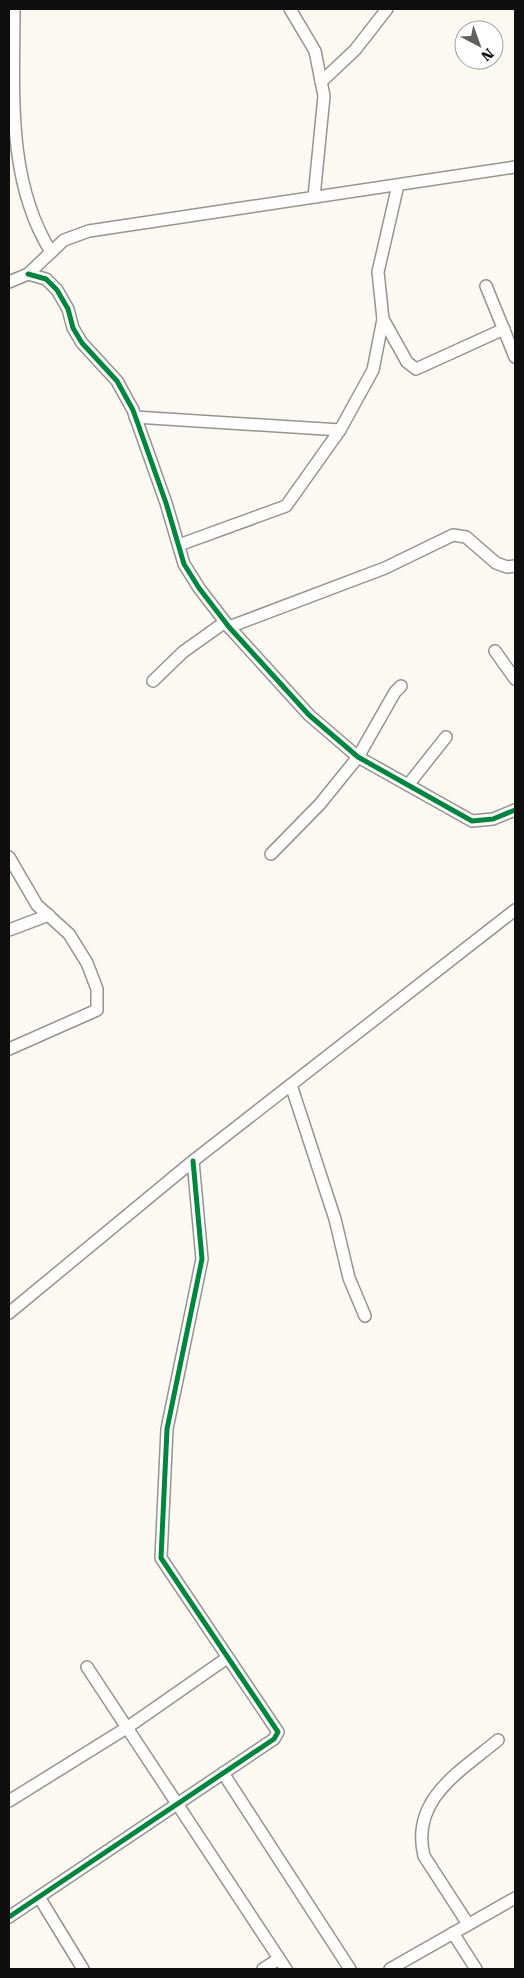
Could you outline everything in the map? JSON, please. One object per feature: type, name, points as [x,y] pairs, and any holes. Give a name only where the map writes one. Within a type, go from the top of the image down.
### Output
[{"type":"street","points":[[14,9],[14,128],[26,193],[39,234],[51,252]]},
{"type":"street","points":[[290,9],[315,51],[324,96],[314,198]]},
{"type":"street","points":[[321,82],[355,50],[387,9]]},
{"type":"street","points":[[9,282],[28,274],[64,240],[89,231],[515,167]]},
{"type":"street","points":[[178,544],[286,506],[340,430],[373,370],[383,319],[378,272],[398,185]]},
{"type":"street","points":[[28,274],[46,279],[57,290],[68,309],[73,328],[82,343],[117,381],[135,417],[189,572],[227,625],[309,715],[358,757],[472,821],[493,819],[515,810]]},
{"type":"street","points":[[486,286],[515,357]]},
{"type":"street","points":[[383,319],[407,362],[416,369],[504,329]]},
{"type":"street","points":[[135,417],[340,430]]},
{"type":"street","points":[[153,681],[183,652],[227,625],[385,568],[453,535],[466,537],[496,563],[507,567],[515,566]]},
{"type":"street","points":[[495,651],[515,679]]},
{"type":"street","points":[[271,854],[320,804],[358,757],[395,692],[401,686]]},
{"type":"street","points":[[408,785],[446,737]]},
{"type":"street","points":[[9,857],[36,906],[49,915],[69,934],[87,963],[97,989],[97,1010],[9,1049]]},
{"type":"street","points":[[9,1313],[193,1161],[515,910]]},
{"type":"street","points":[[9,930],[49,915]]},
{"type":"street","points":[[291,1085],[335,1219],[349,1278],[365,1316]]},
{"type":"street","points":[[9,1917],[178,1806],[274,1739],[278,1732],[161,1558],[167,1429],[202,1259],[193,1161]]},
{"type":"street","points":[[9,1801],[128,1727],[227,1658]]},
{"type":"street","points":[[87,1667],[286,1969]]},
{"type":"street","points":[[468,1924],[424,1856],[421,1844],[422,1829],[425,1813],[438,1791],[498,1740]]},
{"type":"street","points":[[223,1773],[350,1969]]},
{"type":"street","points":[[40,1897],[83,1969]]},
{"type":"street","points":[[390,1969],[515,1898]]},
{"type":"street","points":[[453,1933],[476,1969]]},
{"type":"street","points":[[263,1969],[279,1959]]},
{"type":"street","points":[[408,1959],[415,1969]]},
{"type":"cycle path","points":[[28,274],[46,279],[57,290],[68,309],[73,328],[82,343],[117,381],[133,410],[166,503],[184,564],[199,588],[229,627],[309,715],[358,757],[472,821],[493,819],[515,810]]},
{"type":"cycle path","points":[[9,1917],[274,1739],[278,1732],[161,1558],[167,1429],[202,1259],[193,1161]]}]
